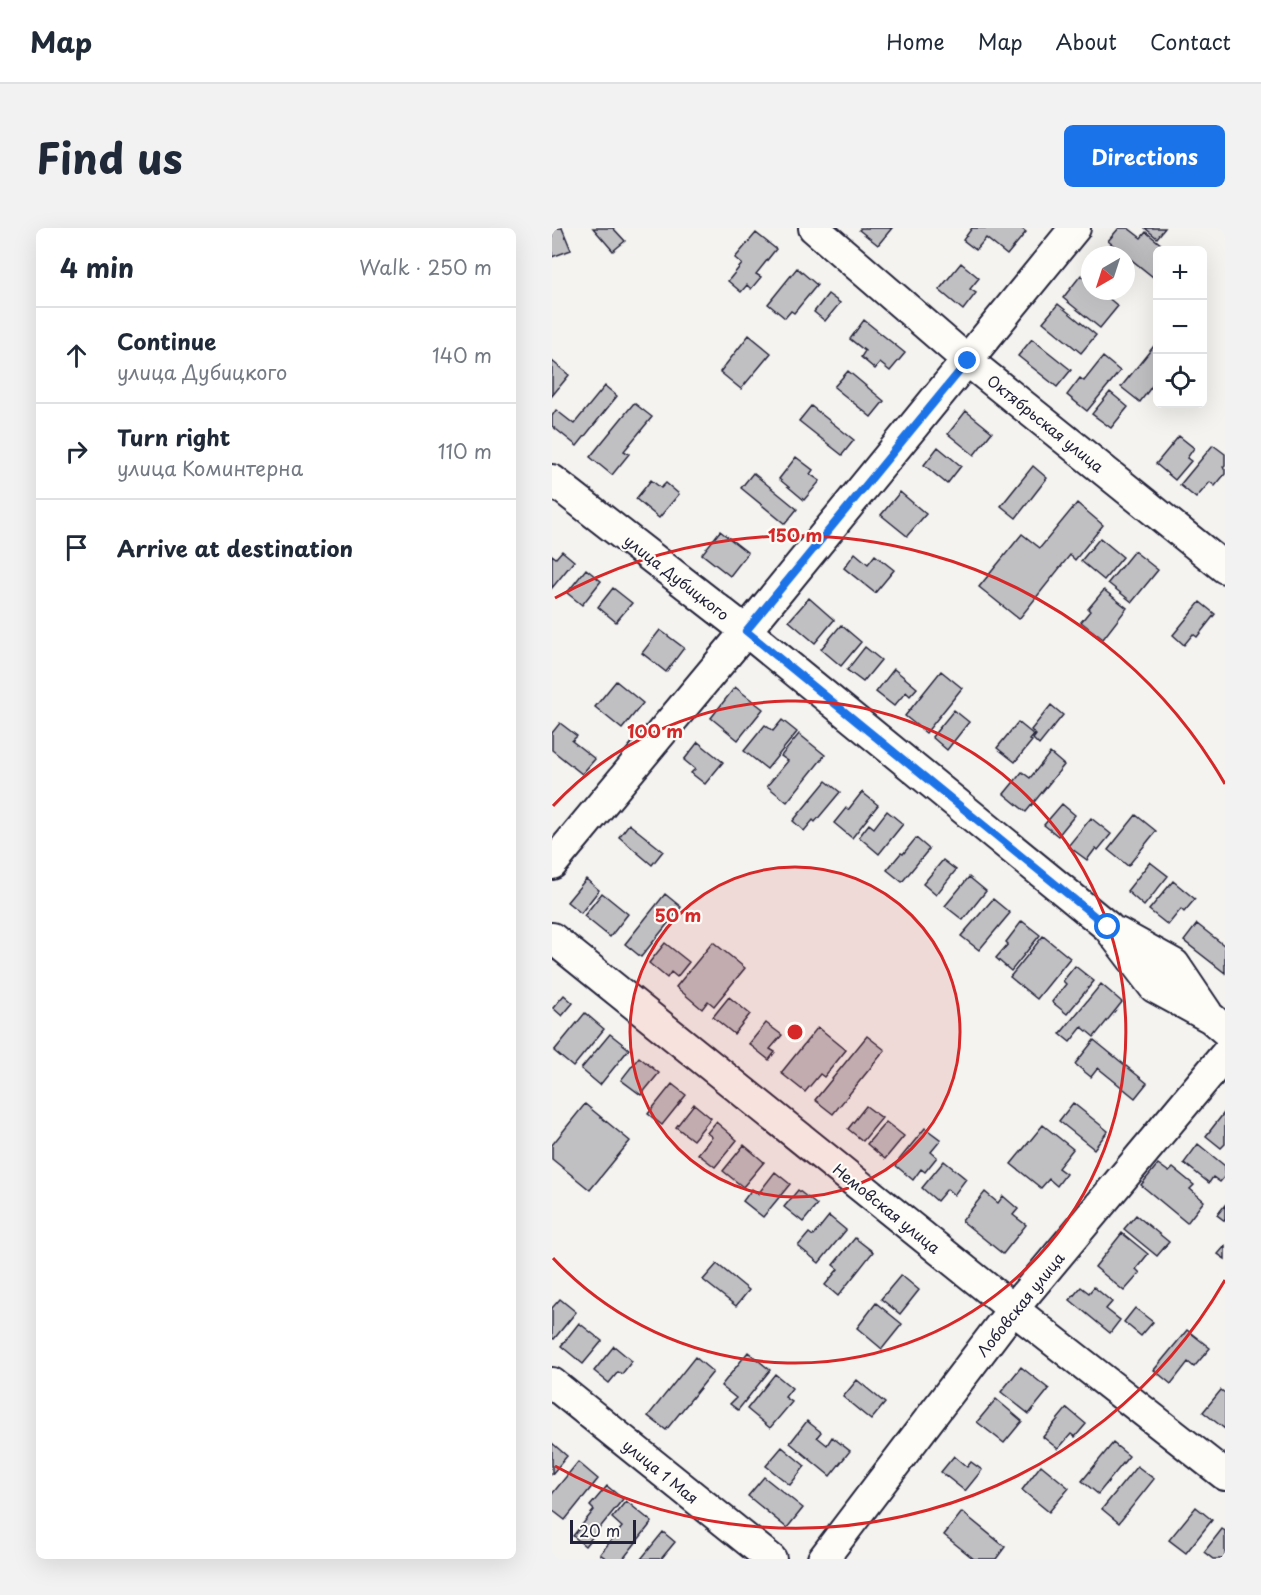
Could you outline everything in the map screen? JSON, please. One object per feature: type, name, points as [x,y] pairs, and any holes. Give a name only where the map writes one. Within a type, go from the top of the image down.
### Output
[{"type":"street","name":"Октябрьская улица","points":[[814,228],[968,361],[1225,568]]},
{"type":"street","points":[[552,864],[746,631],[1075,228]]},
{"type":"street","name":"улица Дубицкого","points":[[552,480],[746,631],[1108,927],[1155,987],[1218,1024]]},
{"type":"street","name":"Немовская улица","points":[[552,938],[1013,1309],[1225,1475]]},
{"type":"street","name":"Лобовская улица","points":[[823,1559],[1013,1309],[1225,1055]]},
{"type":"street","name":"улица 1 Мая","points":[[552,1383],[771,1559]]},
{"type":"building","points":[[552,228],[562,228],[571,250],[552,257]]},
{"type":"building","points":[[593,228],[613,228],[625,241],[613,251]]},
{"type":"building","points":[[861,228],[892,228],[878,245],[859,230]]},
{"type":"building","points":[[972,228],[1021,228],[1026,232],[1007,255],[986,238],[976,250],[963,240]]},
{"type":"building","points":[[1119,228],[1128,228],[1141,238],[1146,232],[1163,246],[1153,246],[1153,277],[1135,263],[1135,246],[1114,246],[1108,241]]},
{"type":"building","points":[[1145,228],[1165,228],[1157,238]]},
{"type":"building","points":[[756,233],[776,249],[756,274],[761,277],[751,289],[747,285],[741,292],[728,281],[742,264],[735,258]]},
{"type":"building","points":[[961,263],[979,278],[970,289],[976,293],[963,310],[939,290]]},
{"type":"building","points":[[797,268],[817,285],[794,313],[791,311],[785,318],[768,304]]},
{"type":"building","points":[[1081,275],[1081,300],[1111,300],[1118,306],[1100,328],[1063,298]]},
{"type":"building","points":[[828,294],[840,303],[825,321],[814,312]]},
{"type":"building","points":[[1058,304],[1096,335],[1081,353],[1043,322]]},
{"type":"building","points":[[864,320],[905,353],[890,371],[880,363],[875,369],[861,357],[865,351],[850,339]]},
{"type":"building","points":[[749,335],[771,353],[741,389],[720,372]]},
{"type":"building","points":[[1032,339],[1071,370],[1057,387],[1018,356]]},
{"type":"building","points":[[1153,347],[1153,385],[1140,402],[1121,387]]},
{"type":"building","points":[[1103,357],[1120,371],[1087,411],[1067,395],[1080,378],[1084,381]]},
{"type":"building","points":[[552,361],[569,375],[552,396]]},
{"type":"building","points":[[848,371],[884,401],[871,417],[834,387]]},
{"type":"building","points":[[605,386],[617,396],[577,446],[552,426],[552,416],[556,410],[574,424]]},
{"type":"building","points":[[1110,392],[1128,407],[1111,428],[1092,414]]},
{"type":"building","points":[[634,403],[652,417],[624,451],[629,454],[612,475],[590,457]]},
{"type":"building","points":[[811,406],[854,440],[842,455],[799,421]]},
{"type":"building","points":[[966,411],[992,432],[974,455],[948,434]]},
{"type":"building","points":[[1179,436],[1194,448],[1187,458],[1191,461],[1175,480],[1156,464]]},
{"type":"building","points":[[1213,445],[1225,454],[1223,467],[1225,474],[1215,486],[1210,482],[1196,498],[1180,485]]},
{"type":"building","points":[[938,447],[961,466],[947,484],[924,465]]},
{"type":"building","points":[[796,457],[813,470],[810,474],[820,481],[804,500],[779,479]]},
{"type":"building","points":[[1033,466],[1047,478],[1016,518],[1001,506]]},
{"type":"building","points":[[753,473],[797,509],[785,524],[741,488]]},
{"type":"building","points":[[651,480],[661,488],[666,483],[679,494],[659,518],[636,499]]},
{"type":"building","points":[[900,492],[926,514],[907,536],[881,515]]},
{"type":"building","points":[[1077,503],[1103,525],[1075,560],[1070,555],[1019,619],[979,587],[1022,534],[1040,548]]},
{"type":"building","points":[[720,531],[748,553],[730,576],[702,554]]},
{"type":"building","points":[[1100,538],[1123,557],[1104,580],[1081,561]]},
{"type":"building","points":[[562,551],[574,561],[552,588],[552,555],[556,558]]},
{"type":"building","points":[[1134,551],[1158,570],[1132,602],[1108,583]]},
{"type":"building","points":[[855,553],[868,564],[875,555],[894,570],[875,593],[844,568]]},
{"type":"building","points":[[586,569],[601,581],[582,605],[567,593]]},
{"type":"building","points":[[613,588],[632,603],[616,622],[598,607]]},
{"type":"building","points":[[1104,590],[1127,608],[1103,639],[1081,622],[1090,611],[1088,609]]},
{"type":"building","points":[[809,598],[834,620],[815,643],[789,621]]},
{"type":"building","points":[[1200,602],[1215,614],[1197,637],[1193,634],[1184,645],[1173,635]]},
{"type":"building","points":[[841,625],[861,642],[841,666],[821,649]]},
{"type":"building","points":[[660,630],[684,648],[666,672],[642,653]]},
{"type":"building","points":[[865,647],[881,660],[863,682],[847,670]]},
{"type":"building","points":[[894,669],[917,688],[910,696],[906,692],[894,706],[876,692]]},
{"type":"building","points":[[941,671],[962,688],[926,733],[905,716]]},
{"type":"building","points":[[616,681],[643,703],[622,729],[595,707]]},
{"type":"building","points":[[735,687],[763,709],[738,740],[711,718]]},
{"type":"building","points":[[1051,705],[1063,715],[1039,745],[1033,739],[1036,735],[1031,730]]},
{"type":"building","points":[[954,710],[969,722],[947,750],[932,737]]},
{"type":"building","points":[[782,720],[797,732],[767,769],[744,751],[765,725],[773,731]]},
{"type":"building","points":[[1018,722],[1034,735],[1030,740],[1032,741],[1015,762],[997,748]]},
{"type":"building","points":[[560,723],[577,736],[572,741],[595,759],[582,774],[552,750],[552,733]]},
{"type":"building","points":[[799,734],[825,755],[787,802],[767,786],[788,761],[781,756]]},
{"type":"building","points":[[698,742],[723,762],[705,784],[691,773],[695,769],[684,760]]},
{"type":"building","points":[[1050,753],[1064,765],[1026,812],[1004,794],[1022,772],[1030,778]]},
{"type":"building","points":[[826,781],[840,792],[815,822],[813,820],[804,831],[793,821]]},
{"type":"building","points":[[862,792],[878,805],[852,838],[834,823]]},
{"type":"building","points":[[1062,804],[1075,815],[1058,836],[1044,825]]},
{"type":"building","points":[[887,811],[903,824],[879,854],[859,837],[869,824],[874,828]]},
{"type":"building","points":[[1136,815],[1156,831],[1128,866],[1108,850]]},
{"type":"building","points":[[1091,818],[1111,834],[1087,860],[1068,846]]},
{"type":"building","points":[[629,824],[663,851],[652,865],[619,837]]},
{"type":"building","points":[[916,838],[929,849],[902,882],[887,870]]},
{"type":"building","points":[[943,860],[956,870],[936,895],[923,884]]},
{"type":"building","points":[[1150,862],[1168,876],[1144,906],[1127,891]]},
{"type":"building","points":[[969,877],[986,891],[963,920],[945,906]]},
{"type":"building","points":[[586,879],[599,890],[581,913],[567,902]]},
{"type":"building","points":[[1173,881],[1195,899],[1184,912],[1181,909],[1168,925],[1149,910]]},
{"type":"building","points":[[602,893],[628,914],[610,937],[584,916]]},
{"type":"building","points":[[665,894],[681,907],[641,957],[625,944]]},
{"type":"building","points":[[993,899],[1010,913],[979,950],[961,936]]},
{"type":"building","points":[[1022,921],[1040,935],[1011,971],[996,958]]},
{"type":"building","points":[[1197,924],[1225,946],[1225,973],[1184,941]]},
{"type":"building","points":[[1043,936],[1070,958],[1037,999],[1010,977]]},
{"type":"building","points":[[713,942],[745,968],[714,1006],[708,1001],[702,1009],[676,987]]},
{"type":"building","points":[[665,943],[689,962],[677,977],[671,972],[667,978],[649,963]]},
{"type":"building","points":[[1075,966],[1094,981],[1067,1014],[1052,1002],[1066,984],[1063,981]]},
{"type":"building","points":[[1101,984],[1122,1002],[1094,1037],[1082,1027],[1070,1042],[1060,1034]]},
{"type":"building","points":[[564,995],[573,1003],[562,1016],[553,1008]]},
{"type":"building","points":[[729,997],[750,1014],[734,1034],[713,1017]]},
{"type":"building","points":[[585,1013],[604,1029],[573,1067],[554,1051]]},
{"type":"building","points":[[766,1023],[782,1035],[770,1049],[775,1052],[769,1060],[749,1044]]},
{"type":"building","points":[[818,1027],[846,1050],[824,1077],[820,1074],[805,1092],[781,1073]]},
{"type":"building","points":[[610,1034],[629,1049],[600,1085],[581,1069]]},
{"type":"building","points":[[867,1036],[885,1050],[833,1114],[815,1100]]},
{"type":"building","points":[[1094,1040],[1147,1083],[1135,1098],[1098,1068],[1091,1077],[1075,1064]]},
{"type":"building","points":[[639,1057],[659,1073],[641,1095],[621,1080]]},
{"type":"building","points":[[672,1084],[686,1095],[662,1125],[648,1114]]},
{"type":"building","points":[[1073,1103],[1108,1131],[1094,1149],[1059,1121]]},
{"type":"building","points":[[585,1104],[630,1141],[590,1190],[552,1159],[552,1145]]},
{"type":"building","points":[[694,1104],[711,1118],[693,1140],[676,1127]]},
{"type":"building","points":[[866,1106],[882,1118],[863,1141],[848,1129]]},
{"type":"building","points":[[1224,1113],[1225,1144],[1221,1148],[1206,1136]]},
{"type":"building","points":[[716,1122],[737,1140],[715,1167],[698,1154],[712,1137],[707,1133]]},
{"type":"building","points":[[886,1122],[904,1136],[885,1159],[867,1144]]},
{"type":"building","points":[[1043,1125],[1073,1149],[1058,1168],[1066,1174],[1057,1186],[1049,1179],[1041,1188],[1011,1164]]},
{"type":"building","points":[[925,1128],[941,1140],[931,1152],[937,1157],[925,1172],[921,1169],[913,1180],[895,1165]]},
{"type":"building","points":[[1198,1144],[1225,1166],[1225,1176],[1220,1182],[1213,1177],[1209,1183],[1184,1163]]},
{"type":"building","points":[[744,1145],[764,1162],[743,1187],[723,1171]]},
{"type":"building","points":[[944,1161],[966,1179],[954,1195],[947,1189],[937,1201],[922,1188]]},
{"type":"building","points":[[1158,1164],[1169,1172],[1173,1168],[1194,1185],[1190,1189],[1204,1201],[1187,1223],[1141,1185]]},
{"type":"building","points":[[775,1172],[790,1184],[763,1217],[743,1201],[752,1189],[758,1194]]},
{"type":"building","points":[[798,1190],[817,1205],[803,1222],[784,1207]]},
{"type":"building","points":[[985,1192],[998,1203],[1003,1196],[1018,1209],[1013,1215],[1026,1225],[1003,1254],[962,1221]]},
{"type":"building","points":[[1225,1205],[1225,1221],[1217,1215]]},
{"type":"building","points":[[1136,1215],[1169,1242],[1157,1256],[1124,1229]]},
{"type":"building","points":[[829,1216],[846,1230],[819,1263],[798,1246],[809,1233],[813,1236]]},
{"type":"building","points":[[1122,1233],[1148,1254],[1136,1269],[1140,1273],[1124,1291],[1095,1267]]},
{"type":"building","points":[[855,1238],[873,1252],[838,1296],[825,1285],[838,1269],[833,1265]]},
{"type":"building","points":[[1225,1246],[1225,1259],[1218,1254]]},
{"type":"building","points":[[717,1264],[749,1290],[736,1306],[703,1280]]},
{"type":"building","points":[[901,1275],[919,1290],[900,1314],[881,1299]]},
{"type":"building","points":[[1081,1287],[1089,1293],[1094,1287],[1112,1302],[1106,1309],[1120,1320],[1110,1333],[1070,1300]]},
{"type":"building","points":[[560,1299],[576,1312],[554,1339],[552,1338],[552,1308]]},
{"type":"building","points":[[876,1303],[902,1324],[882,1349],[857,1328]]},
{"type":"building","points":[[1135,1308],[1153,1322],[1141,1336],[1124,1322]]},
{"type":"building","points":[[579,1323],[602,1341],[583,1364],[561,1346]]},
{"type":"building","points":[[1187,1330],[1210,1348],[1194,1367],[1188,1362],[1171,1384],[1154,1370]]},
{"type":"building","points":[[614,1346],[632,1361],[622,1374],[618,1372],[609,1383],[594,1371]]},
{"type":"building","points":[[748,1352],[770,1370],[738,1410],[730,1404],[736,1398],[721,1386]]},
{"type":"building","points":[[695,1357],[713,1372],[666,1430],[648,1416]]},
{"type":"building","points":[[1021,1367],[1049,1389],[1029,1414],[1001,1392]]},
{"type":"building","points":[[775,1374],[792,1388],[785,1397],[792,1402],[770,1428],[747,1409]]},
{"type":"building","points":[[857,1380],[885,1403],[871,1420],[843,1397]]},
{"type":"building","points":[[1221,1390],[1225,1393],[1225,1429],[1203,1412]]},
{"type":"building","points":[[996,1399],[1022,1421],[1004,1443],[977,1422]]},
{"type":"building","points":[[1067,1408],[1086,1424],[1075,1437],[1071,1434],[1058,1449],[1043,1437]]},
{"type":"building","points":[[807,1421],[821,1432],[817,1437],[827,1445],[832,1437],[850,1451],[830,1476],[790,1443]]},
{"type":"building","points":[[552,1443],[567,1456],[552,1474]]},
{"type":"building","points":[[1113,1443],[1129,1456],[1098,1494],[1082,1481]]},
{"type":"building","points":[[782,1447],[805,1466],[790,1485],[766,1466]]},
{"type":"building","points":[[954,1456],[967,1467],[971,1462],[982,1470],[965,1491],[941,1472]]},
{"type":"building","points":[[578,1462],[598,1479],[565,1520],[552,1510],[552,1494]]},
{"type":"building","points":[[1041,1465],[1069,1488],[1049,1512],[1022,1490]]},
{"type":"building","points":[[1137,1466],[1154,1479],[1119,1523],[1102,1509]]},
{"type":"building","points":[[764,1477],[803,1508],[787,1528],[748,1496]]},
{"type":"building","points":[[607,1486],[623,1499],[585,1546],[573,1536],[594,1510],[590,1506]]},
{"type":"building","points":[[626,1501],[652,1522],[623,1559],[607,1559],[600,1554],[622,1527],[612,1518]]},
{"type":"building","points":[[1196,1507],[1212,1520],[1186,1553],[1169,1540]]},
{"type":"building","points":[[962,1512],[1005,1547],[996,1559],[974,1559],[944,1535]]},
{"type":"building","points":[[1222,1529],[1225,1531],[1225,1559],[1213,1559],[1204,1552]]},
{"type":"building","points":[[663,1532],[675,1542],[661,1559],[641,1559]]},
{"type":"route","points":[[968,361],[746,631],[1108,927]]}]
